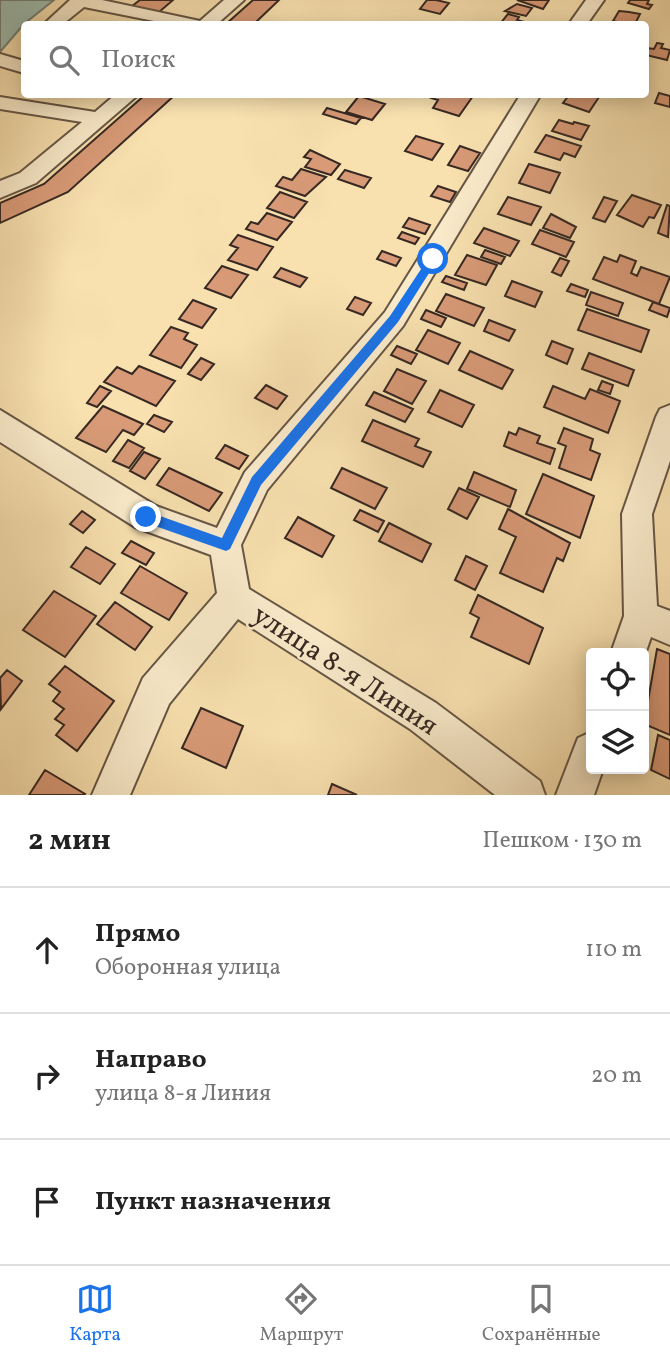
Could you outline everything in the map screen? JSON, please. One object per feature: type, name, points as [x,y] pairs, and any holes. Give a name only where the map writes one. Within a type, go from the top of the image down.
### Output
[{"type":"street","points":[[210,21],[235,0]]},
{"type":"street","points":[[580,21],[595,0]]},
{"type":"street","points":[[57,21],[80,1],[178,21]]},
{"type":"street","points":[[0,60],[21,66]]},
{"type":"street","points":[[100,98],[116,106]]},
{"type":"street","points":[[5,428],[146,517],[226,545],[256,481],[394,319],[529,98]]},
{"type":"street","points":[[0,103],[116,106]]},
{"type":"street","points":[[0,190],[28,178],[116,106]]},
{"type":"street","points":[[633,648],[656,622],[636,514],[670,417]]},
{"type":"street","name":"улица 8-я Линия","points":[[226,545],[234,597],[423,716],[526,795]]},
{"type":"street","points":[[111,795],[156,691],[234,597]]},
{"type":"street","points":[[575,795],[586,765]]},
{"type":"shaded area","points":[[0,0],[54,0],[28,21],[21,21],[21,28],[0,52]]},
{"type":"building","points":[[140,0],[173,0],[158,13],[132,6]]},
{"type":"building","points":[[253,0],[279,0],[257,21],[229,21]]},
{"type":"building","points":[[427,0],[449,3],[440,14],[420,9]]},
{"type":"building","points":[[517,0],[549,0],[543,9]]},
{"type":"building","points":[[630,0],[649,0],[647,4],[652,5],[649,9],[628,3]]},
{"type":"building","points":[[517,4],[532,8],[526,16],[505,11]]},
{"type":"building","points":[[619,11],[640,14],[636,21],[613,21]]},
{"type":"building","points":[[508,14],[519,17],[517,20],[521,21],[502,21]]},
{"type":"building","points":[[657,43],[663,44],[661,48],[670,50],[667,60],[649,56],[649,48],[654,49]]},
{"type":"building","points":[[659,93],[670,96],[670,107],[655,103]]},
{"type":"building","points":[[141,98],[172,98],[68,192],[0,223],[0,203],[44,184]]},
{"type":"building","points":[[357,98],[385,104],[372,120],[346,112]]},
{"type":"building","points":[[431,98],[472,98],[459,116],[433,108],[438,100]]},
{"type":"building","points":[[567,98],[598,98],[589,112],[563,103]]},
{"type":"building","points":[[327,108],[361,118],[356,124],[323,114]]},
{"type":"building","points":[[559,120],[589,126],[581,140],[552,131]]},
{"type":"building","points":[[546,135],[581,146],[575,157],[564,153],[560,160],[535,152]]},
{"type":"building","points":[[416,136],[443,144],[432,160],[405,151]]},
{"type":"building","points":[[460,146],[480,153],[468,171],[448,165]]},
{"type":"building","points":[[310,150],[340,164],[331,175],[305,167],[311,159],[304,157]]},
{"type":"building","points":[[529,164],[560,173],[550,193],[519,183]]},
{"type":"building","points":[[301,169],[326,177],[305,196],[276,186],[283,177],[292,180]]},
{"type":"building","points":[[345,170],[371,178],[364,188],[338,179]]},
{"type":"building","points":[[438,186],[456,192],[450,202],[431,196]]},
{"type":"building","points":[[280,192],[307,202],[294,218],[267,208]]},
{"type":"building","points":[[632,195],[661,205],[654,218],[649,217],[643,227],[617,215]]},
{"type":"building","points":[[508,197],[541,207],[531,225],[498,214]]},
{"type":"building","points":[[604,197],[617,201],[605,222],[593,218]]},
{"type":"building","points":[[667,205],[670,206],[668,237],[658,233]]},
{"type":"building","points":[[267,213],[292,222],[277,240],[246,229],[251,222],[258,224]]},
{"type":"building","points":[[551,214],[576,227],[570,238],[543,228]]},
{"type":"building","points":[[409,218],[430,225],[425,234],[403,227]]},
{"type":"building","points":[[484,228],[519,241],[510,256],[474,243]]},
{"type":"building","points":[[540,230],[574,242],[566,257],[532,244]]},
{"type":"building","points":[[402,232],[419,238],[415,244],[398,238]]},
{"type":"building","points":[[238,235],[273,247],[257,270],[228,260],[238,248],[230,245]]},
{"type":"building","points":[[485,250],[505,257],[501,264],[481,257]]},
{"type":"building","points":[[382,251],[401,258],[396,266],[377,259]]},
{"type":"building","points":[[467,255],[497,265],[486,285],[455,275]]},
{"type":"building","points":[[620,255],[636,261],[631,273],[637,276],[641,267],[670,277],[659,304],[593,279],[604,257],[617,262]]},
{"type":"building","points":[[560,258],[569,261],[561,276],[552,272]]},
{"type":"building","points":[[222,266],[248,275],[231,298],[205,288]]},
{"type":"building","points":[[281,268],[307,278],[300,287],[274,277]]},
{"type":"building","points":[[446,276],[467,283],[464,290],[442,282]]},
{"type":"building","points":[[512,281],[542,292],[535,307],[505,296]]},
{"type":"building","points":[[571,284],[588,290],[585,297],[567,291]]},
{"type":"building","points":[[591,292],[623,303],[618,316],[586,305]]},
{"type":"building","points":[[446,294],[484,308],[474,326],[436,311]]},
{"type":"building","points":[[355,297],[371,303],[363,315],[347,309]]},
{"type":"building","points":[[193,300],[216,309],[202,328],[179,319]]},
{"type":"building","points":[[653,302],[670,308],[667,317],[649,310]]},
{"type":"building","points":[[587,309],[649,330],[641,352],[578,330]]},
{"type":"building","points":[[426,310],[446,318],[441,327],[421,319]]},
{"type":"building","points":[[489,320],[515,330],[509,341],[484,331]]},
{"type":"building","points":[[171,327],[188,333],[184,339],[197,345],[181,368],[150,355]]},
{"type":"building","points":[[428,330],[460,343],[448,364],[416,350]]},
{"type":"building","points":[[552,341],[573,349],[567,364],[546,355]]},
{"type":"building","points":[[397,346],[417,354],[411,364],[391,355]]},
{"type":"building","points":[[470,351],[513,370],[502,389],[459,370]]},
{"type":"building","points":[[589,353],[634,370],[628,386],[582,369]]},
{"type":"building","points":[[201,358],[214,364],[201,380],[188,374]]},
{"type":"building","points":[[139,366],[175,381],[156,406],[104,382],[117,367],[132,374]]},
{"type":"building","points":[[397,369],[426,381],[412,404],[384,391]]},
{"type":"building","points":[[602,381],[613,385],[610,394],[598,390]]},
{"type":"building","points":[[266,385],[287,396],[277,409],[255,398]]},
{"type":"building","points":[[100,386],[111,391],[97,407],[87,403]]},
{"type":"building","points":[[553,386],[585,399],[590,389],[620,401],[608,433],[544,407]]},
{"type":"building","points":[[440,390],[474,405],[462,427],[428,412]]},
{"type":"building","points":[[374,392],[413,409],[405,422],[366,405]]},
{"type":"building","points":[[103,406],[143,424],[134,435],[123,430],[106,452],[76,438]]},
{"type":"building","points":[[154,415],[172,422],[164,432],[147,424]]},
{"type":"building","points":[[373,420],[419,439],[415,446],[431,452],[423,467],[362,441]]},
{"type":"building","points":[[519,428],[540,436],[537,443],[555,449],[550,464],[504,446],[509,432],[516,435]]},
{"type":"building","points":[[564,428],[593,439],[590,450],[600,454],[591,480],[559,468],[566,446],[558,443]]},
{"type":"building","points":[[128,440],[144,448],[129,468],[113,461]]},
{"type":"building","points":[[225,445],[248,456],[239,469],[216,458]]},
{"type":"building","points":[[144,452],[160,459],[145,479],[130,471]]},
{"type":"building","points":[[169,468],[222,493],[209,511],[157,485]]},
{"type":"building","points":[[342,468],[387,488],[375,509],[331,488]]},
{"type":"building","points":[[474,472],[516,490],[510,507],[467,489]]},
{"type":"building","points":[[543,474],[594,496],[580,538],[526,514]]},
{"type":"building","points":[[459,488],[479,497],[467,519],[448,509]]},
{"type":"building","points":[[508,509],[570,543],[563,561],[557,558],[543,592],[500,573],[516,537],[499,529]]},
{"type":"building","points":[[360,510],[384,521],[378,532],[354,520]]},
{"type":"building","points":[[82,511],[95,520],[83,533],[70,524]]},
{"type":"building","points":[[298,517],[334,536],[322,557],[285,538]]},
{"type":"building","points":[[389,523],[431,544],[422,562],[379,541]]},
{"type":"building","points":[[131,541],[154,553],[146,565],[122,553]]},
{"type":"building","points":[[86,547],[115,564],[100,584],[71,567]]},
{"type":"building","points":[[466,556],[487,566],[475,590],[455,580]]},
{"type":"building","points":[[140,566],[187,593],[169,620],[121,593]]},
{"type":"building","points":[[54,591],[96,616],[65,657],[23,630]]},
{"type":"building","points":[[478,595],[543,628],[529,664],[471,637],[479,618],[470,613]]},
{"type":"building","points":[[115,602],[152,627],[135,650],[97,624]]},
{"type":"building","points":[[657,649],[670,654],[670,735],[649,726],[649,695]]},
{"type":"building","points":[[65,666],[114,701],[77,751],[56,735],[64,725],[55,719],[64,709],[53,701],[60,692],[49,684]]},
{"type":"building","points":[[7,670],[22,681],[1,709],[0,678]]},
{"type":"building","points":[[201,708],[243,726],[226,768],[182,748]]},
{"type":"building","points":[[658,735],[670,740],[670,779],[651,770]]},
{"type":"building","points":[[45,770],[85,794],[29,795]]},
{"type":"building","points":[[332,784],[357,795],[328,795]]},
{"type":"route","points":[[146,517],[226,545],[256,481],[394,319],[433,259]]}]
